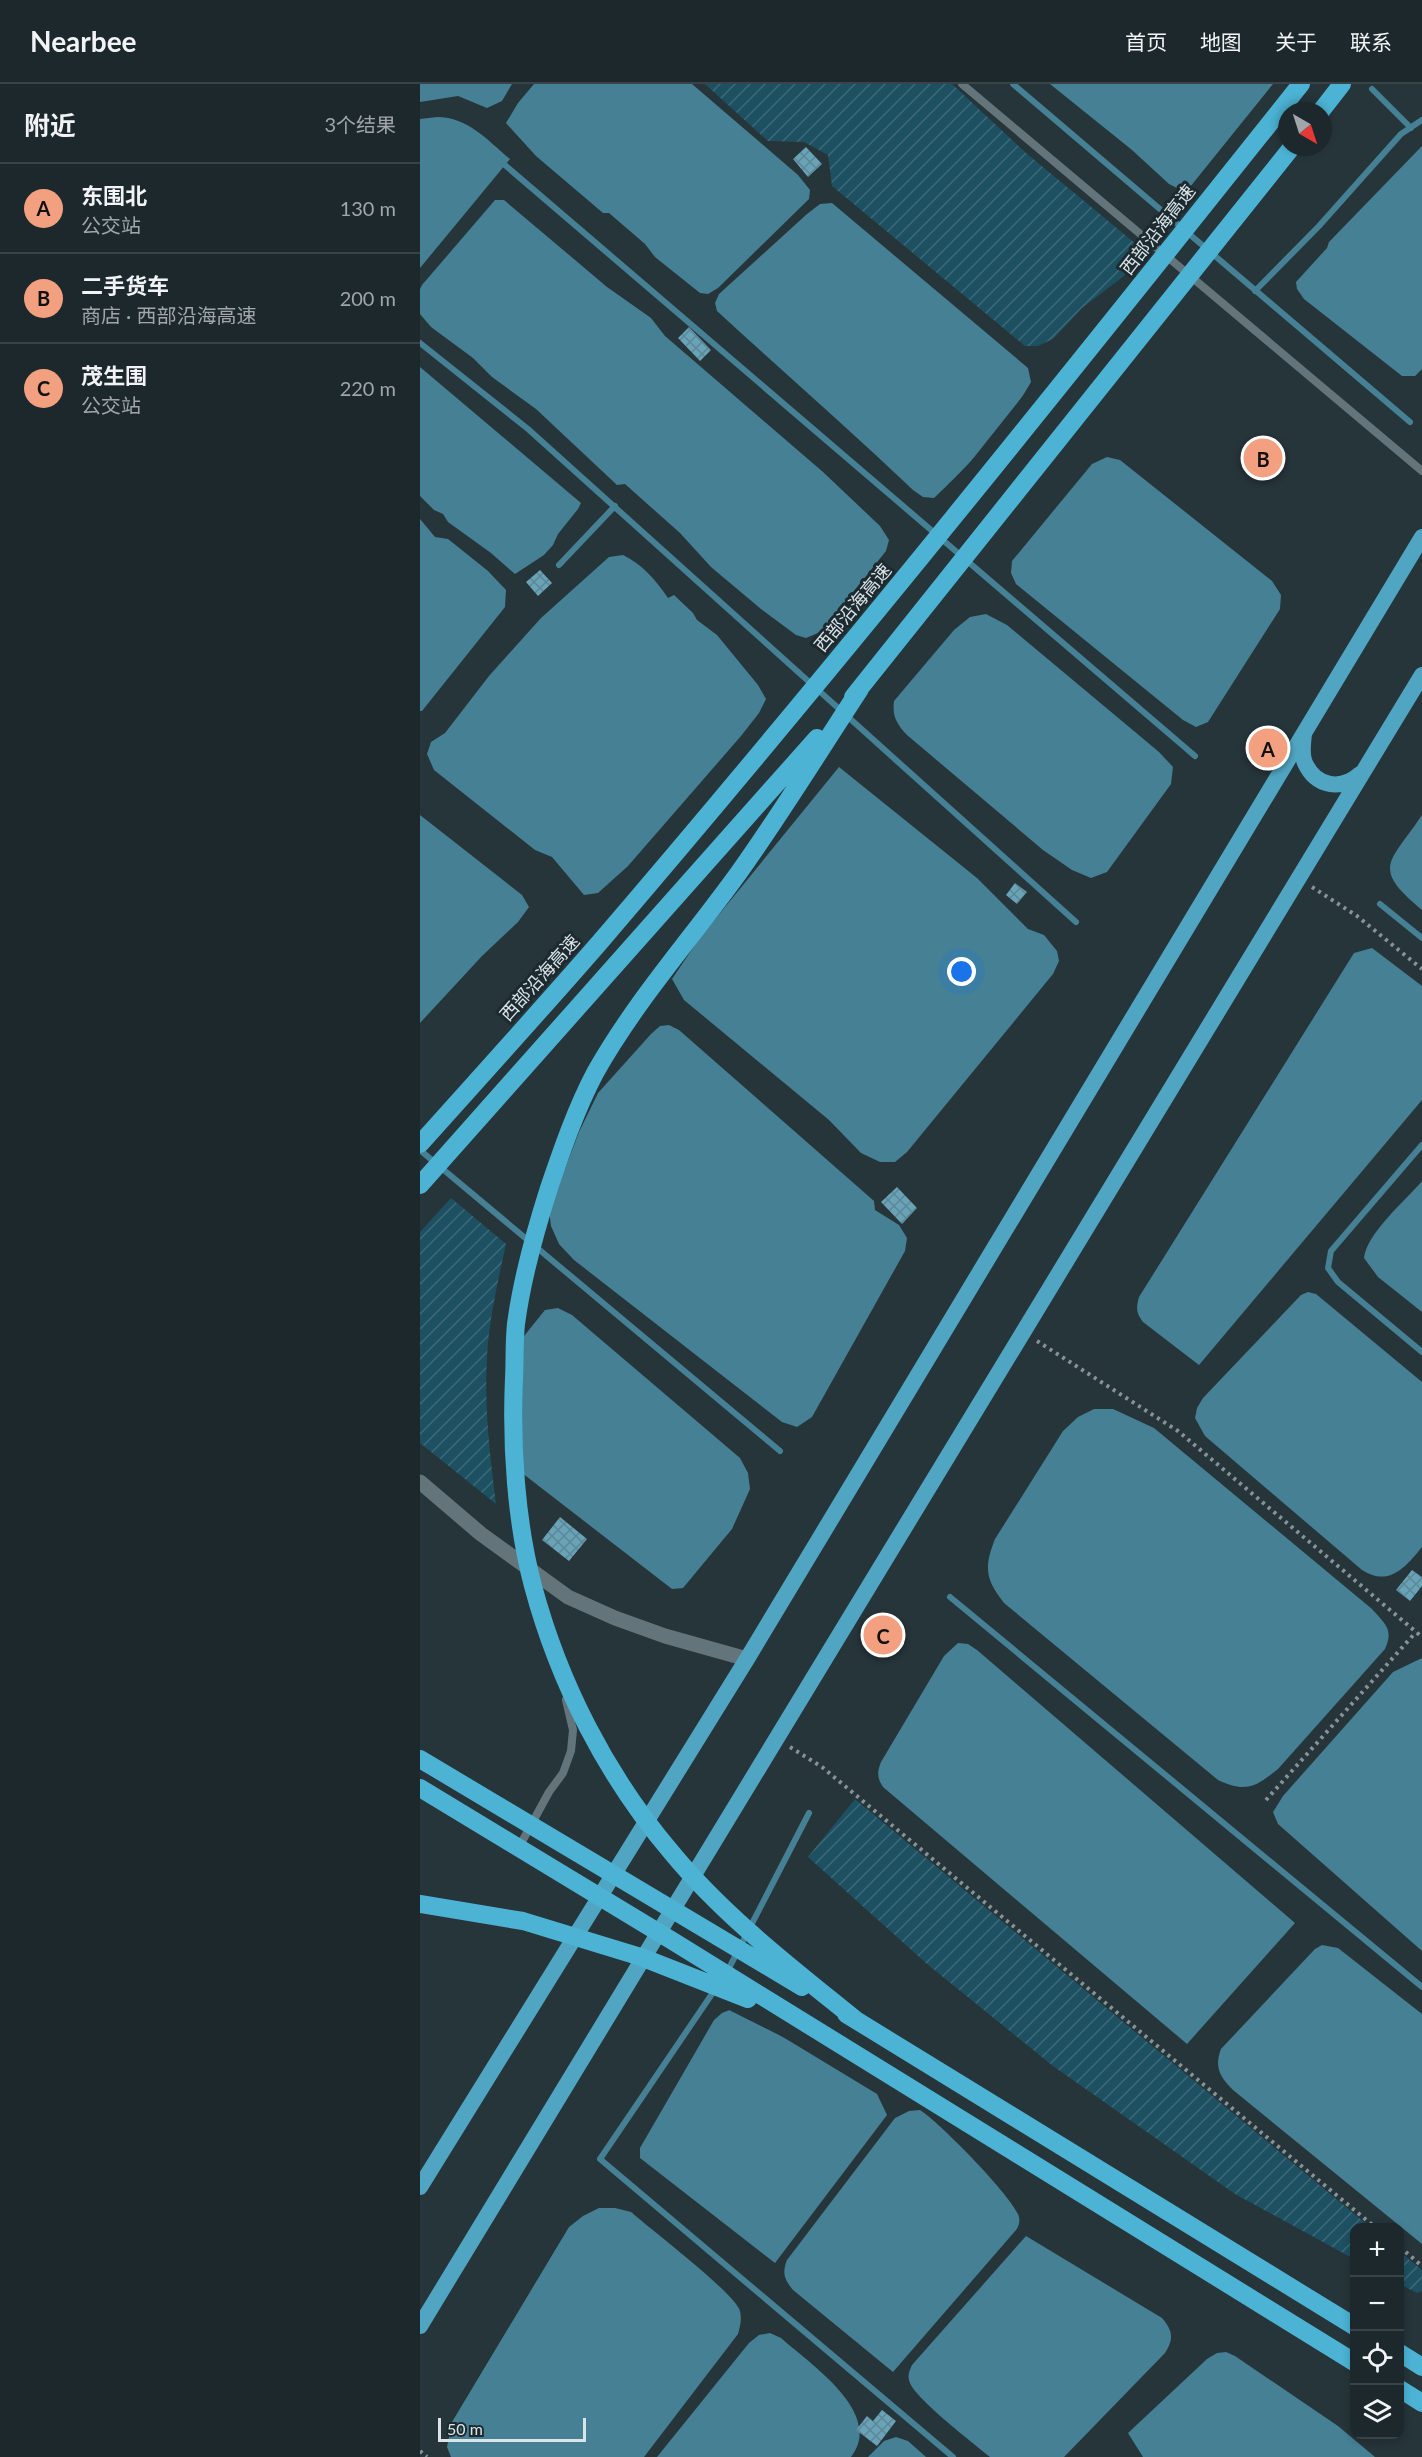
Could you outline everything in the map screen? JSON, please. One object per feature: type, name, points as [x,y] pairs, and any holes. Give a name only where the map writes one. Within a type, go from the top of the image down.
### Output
[{"type":"highway","name":"西部沿海高速","points":[[420,1144],[598,945],[783,725],[1009,452],[1301,84]]},
{"type":"highway","points":[[1328,102],[1342,84]]},
{"type":"highway","points":[[420,1185],[860,689],[1285,156]]},
{"type":"highway","points":[[420,2187],[747,1659],[1422,537]]},
{"type":"highway","points":[[420,2326],[1422,675]]},
{"type":"highway","points":[[856,2020],[773,1952],[724,1907],[672,1854],[638,1809],[597,1745],[561,1669],[533,1585],[520,1515],[512,1422],[516,1324],[534,1236],[561,1152],[595,1074],[647,994],[740,871],[860,689]]},
{"type":"highway","points":[[1304,733],[1302,747],[1304,762],[1319,781],[1343,786],[1365,770]]},
{"type":"highway","points":[[420,1759],[856,2020],[1350,2324]]},
{"type":"highway","points":[[420,1788],[1350,2360]]},
{"type":"highway","points":[[420,1904],[523,1921],[641,1958],[729,1991],[813,2028]]},
{"type":"highway","points":[[1404,2356],[1422,2367]]},
{"type":"highway","points":[[1404,2392],[1422,2403]]},
{"type":"street","points":[[420,1482],[481,1534],[568,1597],[615,1618],[665,1636],[747,1659]]},
{"type":"lane","points":[[962,84],[1422,471]]},
{"type":"lane","points":[[518,1849],[549,1792],[563,1773],[571,1751],[573,1730],[569,1709],[519,1561]]},
{"type":"path","points":[[1299,878],[1357,915],[1422,969]]},
{"type":"path","points":[[1023,1332],[1178,1431],[1422,1637]]},
{"type":"path","points":[[1266,1800],[1416,1632]]},
{"type":"path","points":[[777,1738],[822,1767],[1370,2223]]},
{"type":"path","points":[[1404,2250],[1422,2266]]},
{"type":"path","points":[[420,2451],[427,2457]]},
{"type":"shaded area","points":[[420,84],[512,84],[502,101],[487,108],[458,96],[420,102]]},
{"type":"shaded area","points":[[534,84],[692,84],[798,175],[810,190],[809,199],[718,288],[708,294],[700,293],[655,257],[645,244],[609,213],[603,213],[536,156],[506,123],[518,103]]},
{"type":"shaded area","points":[[705,84],[952,84],[1026,153],[1142,249],[1124,276],[1082,308],[1053,339],[1038,346],[1025,346],[832,186],[828,155],[804,142],[768,141]]},
{"type":"shaded area","points":[[1050,84],[1273,84],[1190,187],[1177,188],[1169,184],[1132,150]]},
{"type":"shaded area","points":[[437,117],[468,125],[510,159],[420,268],[420,119]]},
{"type":"shaded area","points":[[1422,146],[1422,369],[1415,376],[1402,376],[1304,299],[1297,289],[1296,282],[1327,248],[1329,242]]},
{"type":"shaded area","points":[[495,200],[504,200],[607,287],[651,318],[665,336],[823,472],[880,526],[889,540],[886,551],[827,625],[818,633],[806,638],[796,635],[761,609],[711,567],[680,533],[625,484],[617,485],[536,409],[492,377],[473,358],[431,327],[420,314],[422,285]]},
{"type":"shaded area","points":[[832,203],[1028,368],[1031,382],[1010,414],[974,458],[934,498],[923,497],[913,490],[717,311],[715,303],[719,294],[807,214],[820,204]]},
{"type":"shaded area","points":[[420,367],[581,503],[544,555],[515,574],[491,553],[448,522],[443,514],[434,510],[420,496]]},
{"type":"shaded area","points":[[1107,457],[1120,460],[1272,581],[1281,595],[1280,609],[1208,722],[1196,727],[1183,720],[1016,584],[1011,573],[1012,561],[1092,464]]},
{"type":"shaded area","points":[[420,519],[435,537],[448,539],[488,571],[506,590],[505,607],[422,711],[420,711]]},
{"type":"shaded area","points":[[623,555],[648,573],[668,598],[674,595],[697,620],[717,635],[758,685],[766,699],[759,713],[741,736],[628,866],[598,893],[584,895],[552,857],[535,850],[434,770],[427,754],[431,742],[445,733],[489,676],[541,618],[609,557]]},
{"type":"shaded area","points":[[986,614],[1007,625],[1159,752],[1173,767],[1171,784],[1107,872],[1091,878],[1072,870],[1043,850],[907,735],[896,720],[894,701],[954,630],[970,617]]},
{"type":"shaded area","points":[[839,767],[977,878],[1028,929],[1044,935],[1057,951],[1059,961],[1053,974],[907,1152],[895,1162],[880,1162],[861,1153],[829,1120],[684,1000],[672,979],[699,939]]},
{"type":"shaded area","points":[[420,815],[522,895],[529,907],[518,922],[482,956],[420,1023]]},
{"type":"shaded area","points":[[1422,815],[1422,910],[1396,884],[1391,874],[1390,864]]},
{"type":"shaded area","points":[[1372,948],[1422,986],[1422,1100],[1199,1365],[1143,1322],[1137,1310],[1139,1297],[1354,953]]},
{"type":"shaded area","points":[[669,1025],[679,1030],[874,1201],[875,1210],[899,1225],[907,1238],[905,1251],[812,1417],[797,1427],[782,1422],[574,1260],[559,1244],[551,1226],[549,1211],[579,1132],[598,1093],[651,1034],[660,1026]]},
{"type":"shaded area","points":[[1422,1181],[1422,1312],[1378,1277],[1364,1258],[1379,1228]]},
{"type":"shaded area","points":[[451,1198],[506,1244],[492,1314],[486,1375],[488,1431],[496,1504],[420,1443],[420,1232]]},
{"type":"shaded area","points":[[1308,1292],[1316,1294],[1422,1382],[1422,1547],[1403,1568],[1388,1576],[1380,1577],[1362,1570],[1205,1436],[1195,1418],[1197,1408],[1203,1398],[1301,1295]]},
{"type":"shaded area","points":[[558,1308],[572,1315],[740,1458],[748,1473],[750,1489],[732,1529],[683,1588],[672,1589],[522,1473],[520,1341],[545,1310]]},
{"type":"shaded area","points":[[1094,1409],[1113,1409],[1154,1428],[1372,1609],[1387,1627],[1389,1636],[1385,1649],[1278,1769],[1256,1784],[1243,1787],[1218,1780],[1004,1603],[993,1587],[988,1565],[995,1539],[1063,1431],[1078,1417]]},
{"type":"shaded area","points":[[958,1643],[968,1644],[977,1650],[1295,1923],[1187,2044],[881,1784],[878,1775],[881,1762],[944,1656]]},
{"type":"shaded area","points":[[1422,1658],[1422,1951],[1278,1824],[1273,1812],[1283,1796],[1393,1672]]},
{"type":"shaded area","points":[[855,1799],[1365,2223],[1350,2223],[1350,2257],[1235,2194],[1053,2066],[927,1964],[808,1857]]},
{"type":"shaded area","points":[[1322,1945],[1338,1948],[1422,2014],[1422,2244],[1404,2229],[1404,2223],[1396,2223],[1233,2090],[1225,2081],[1218,2066],[1221,2049],[1315,1949]]},
{"type":"shaded area","points":[[732,2009],[740,2011],[877,2094],[887,2115],[775,2263],[640,2158],[640,2148],[714,2020],[722,2013]]},
{"type":"shaded area","points":[[920,2110],[958,2144],[1004,2194],[1019,2217],[1019,2225],[893,2372],[793,2290],[784,2272],[787,2260],[895,2118],[909,2111]]},
{"type":"shaded area","points":[[599,2208],[615,2208],[631,2212],[724,2290],[740,2311],[738,2334],[644,2457],[451,2457],[447,2447],[452,2422],[569,2227],[583,2216]]},
{"type":"shaded area","points":[[1026,2236],[1162,2318],[1171,2335],[1165,2353],[1064,2457],[990,2457],[923,2399],[914,2390],[909,2378],[912,2365]]},
{"type":"shaded area","points":[[1404,2255],[1422,2270],[1422,2291],[1417,2293],[1404,2286]]},
{"type":"shaded area","points":[[770,2333],[781,2338],[825,2375],[851,2407],[858,2424],[859,2440],[851,2457],[657,2457],[749,2343],[759,2335]]},
{"type":"shaded area","points":[[1226,2352],[1235,2356],[1338,2426],[1350,2436],[1350,2439],[1354,2439],[1375,2457],[1143,2457],[1128,2433],[1207,2359],[1217,2353]]},
{"type":"shaded area","points":[[896,2437],[908,2441],[926,2457],[868,2457],[884,2441]]},
{"type":"pier","points":[[1274,84],[1276,86],[1258,110],[1189,190]]},
{"type":"pier","points":[[1034,382],[1018,411],[992,443],[952,485]]},
{"type":"pier","points":[[732,2006],[742,2009],[817,2054],[725,2008]]},
{"type":"building","points":[[806,147],[822,164],[808,177],[793,159]]},
{"type":"building","points":[[689,327],[711,350],[700,361],[678,338]]},
{"type":"building","points":[[540,570],[552,583],[538,596],[526,582]]},
{"type":"building","points":[[1015,883],[1027,892],[1017,904],[1006,895]]},
{"type":"building","points":[[897,1187],[917,1208],[902,1224],[881,1202]]},
{"type":"building","points":[[560,1517],[587,1539],[569,1561],[542,1540]]},
{"type":"building","points":[[1412,1570],[1422,1577],[1422,1586],[1410,1601],[1396,1590]]},
{"type":"building","points":[[882,2410],[896,2421],[877,2446],[856,2430],[867,2416],[873,2421]]},
{"type":"waterway","points":[[1013,84],[1410,422]]},
{"type":"waterway","points":[[1372,89],[1411,128]]},
{"type":"waterway","points":[[1255,291],[1319,226],[1401,134],[1422,120]]},
{"type":"waterway","points":[[499,160],[1195,756]]},
{"type":"waterway","points":[[420,343],[528,429],[1076,922]]},
{"type":"waterway","points":[[559,565],[615,506]]},
{"type":"waterway","points":[[1380,904],[1422,938]]},
{"type":"waterway","points":[[1422,1145],[1331,1251],[1328,1268],[1338,1282],[1422,1352]]},
{"type":"waterway","points":[[420,1150],[780,1451]]},
{"type":"waterway","points":[[950,1597],[1422,1987]]},
{"type":"waterway","points":[[727,1972],[809,1813]]},
{"type":"waterway","points":[[716,1988],[600,2159],[953,2457]]},
{"type":"place","name":"二手货车","points":[[1263,458]]},
{"type":"place","name":"东围北","points":[[1268,748]]},
{"type":"place","name":"茂生围","points":[[883,1635]]}]
